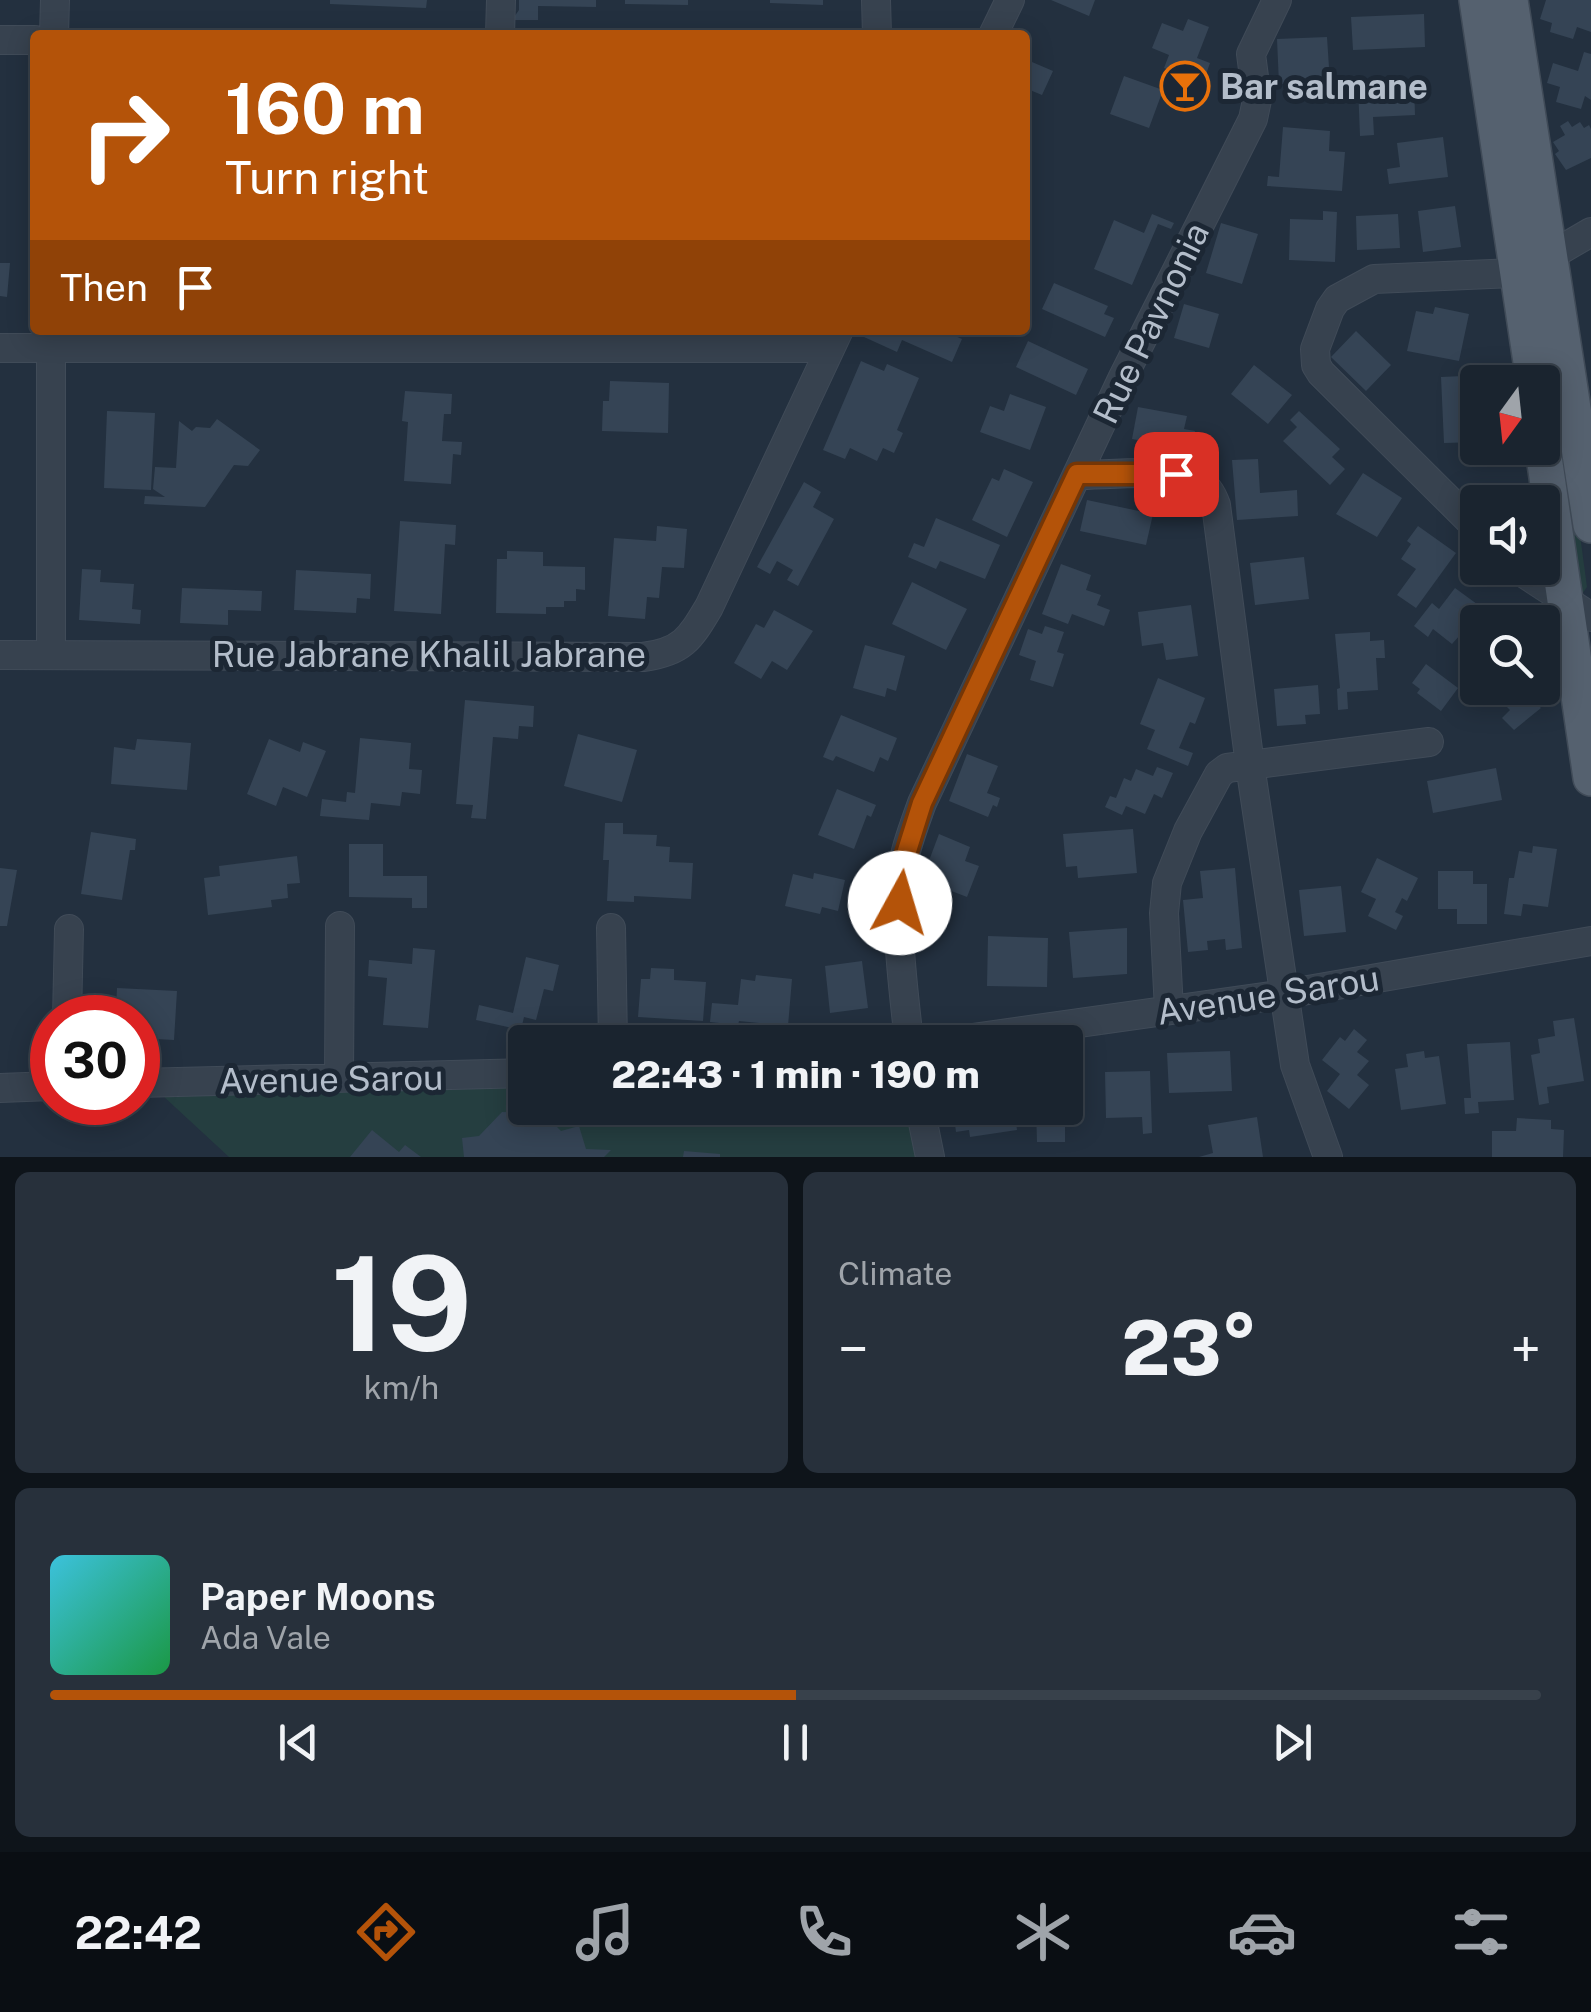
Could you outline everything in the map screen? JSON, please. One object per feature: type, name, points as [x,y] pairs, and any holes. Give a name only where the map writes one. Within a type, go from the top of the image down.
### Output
[{"type":"main road","points":[[1477,0],[1531,365]]},
{"type":"main road","points":[[1510,0],[1591,526]]},
{"type":"main road","points":[[1547,465],[1579,610],[1591,778]]},
{"type":"street","points":[[54,30],[55,0]]},
{"type":"street","points":[[500,30],[501,0]]},
{"type":"street","points":[[876,0],[876,30]]},
{"type":"street","points":[[995,30],[1010,0]]},
{"type":"street","name":"Rue Pavnonia","points":[[909,1025],[900,919],[906,854],[922,803],[1077,474],[1253,118],[1257,100],[1251,74],[1252,54],[1277,0]]},
{"type":"street","points":[[0,40],[30,40]]},
{"type":"street","points":[[1460,511],[1321,373],[1315,349],[1323,322],[1337,299],[1374,279],[1518,274],[1552,263],[1591,232]]},
{"type":"street","points":[[0,348],[51,339],[835,339]]},
{"type":"street","points":[[51,339],[52,655]]},
{"type":"street","name":"Rue Jabrane Khalil Jabrane","points":[[0,655],[643,657],[670,652],[689,639],[709,607],[835,339]]},
{"type":"street","points":[[1077,474],[1176,474],[1199,480],[1211,492],[1218,518],[1250,765],[1296,1065],[1328,1157]]},
{"type":"street","points":[[1542,585],[1579,610]]},
{"type":"street","points":[[1169,1010],[1164,914],[1173,865],[1212,783],[1227,768],[1428,742]]},
{"type":"street","points":[[339,1077],[340,926]]},
{"type":"street","points":[[67,995],[68,928]]},
{"type":"street","points":[[612,928],[613,1025]]},
{"type":"street","name":"Avenue Sarou","points":[[1064,1025],[1285,994],[1591,941]]},
{"type":"street","name":"Avenue Sarou","points":[[160,1083],[508,1073]]},
{"type":"street","points":[[0,1088],[30,1087]]},
{"type":"street","points":[[923,1125],[930,1157]]},
{"type":"green space","points":[[1532,286],[1550,365],[1543,365]]},
{"type":"green space","points":[[1560,412],[1587,587],[1582,594],[1575,591],[1557,465]]},
{"type":"green space","points":[[508,1078],[508,1125],[916,1125],[924,1157],[229,1157],[162,1095]]},
{"type":"building","points":[[330,0],[427,0],[426,8],[330,4]]},
{"type":"building","points":[[519,0],[596,0],[596,7],[538,6],[538,20],[512,20],[519,10]]},
{"type":"building","points":[[625,0],[688,0],[688,5],[625,4]]},
{"type":"building","points":[[823,0],[823,5],[770,3]]},
{"type":"building","points":[[1051,0],[1095,0],[1089,16]]},
{"type":"building","points":[[1546,0],[1591,0],[1591,32],[1577,27],[1573,39],[1550,32],[1552,23],[1540,19]]},
{"type":"building","points":[[1424,14],[1425,47],[1353,50],[1351,17]]},
{"type":"building","points":[[1188,19],[1209,27],[1197,58],[1210,63],[1203,83],[1164,68],[1169,55],[1152,48],[1162,23],[1183,31]]},
{"type":"building","points":[[1327,37],[1330,83],[1279,84],[1277,39]]},
{"type":"building","points":[[1584,52],[1591,54],[1591,100],[1585,96],[1581,109],[1556,102],[1560,87],[1547,83],[1553,63],[1578,71]]},
{"type":"building","points":[[1030,61],[1053,71],[1042,95],[1030,90]]},
{"type":"building","points":[[1124,76],[1163,90],[1149,128],[1110,114]]},
{"type":"building","points":[[1414,83],[1415,115],[1373,117],[1374,135],[1360,136],[1358,86]]},
{"type":"building","points":[[1568,121],[1572,127],[1580,122],[1584,128],[1589,125],[1591,158],[1566,170],[1555,154],[1559,151],[1553,142],[1565,135],[1560,126]]},
{"type":"building","points":[[1283,127],[1330,131],[1329,151],[1345,152],[1342,191],[1267,186],[1268,176],[1279,177]]},
{"type":"building","points":[[1443,137],[1448,177],[1389,184],[1387,169],[1400,167],[1397,143]]},
{"type":"building","points":[[1455,206],[1461,247],[1423,252],[1418,211]]},
{"type":"building","points":[[1323,211],[1337,212],[1335,262],[1289,260],[1290,219],[1323,220]]},
{"type":"building","points":[[1152,214],[1174,223],[1171,229],[1158,224],[1132,285],[1094,269],[1114,220],[1144,233]]},
{"type":"building","points":[[1398,214],[1400,248],[1357,250],[1356,216]]},
{"type":"building","points":[[1221,223],[1258,234],[1242,284],[1206,273]]},
{"type":"building","points":[[0,263],[10,263],[7,297],[0,296]]},
{"type":"building","points":[[1054,283],[1108,306],[1104,314],[1114,318],[1105,337],[1042,309]]},
{"type":"building","points":[[1184,304],[1219,314],[1209,348],[1174,338]]},
{"type":"building","points":[[1435,307],[1469,314],[1459,361],[1407,351],[1416,311],[1433,314]]},
{"type":"building","points":[[1356,331],[1391,365],[1366,391],[1331,357]]},
{"type":"building","points":[[953,335],[962,339],[952,362],[902,340],[897,352],[864,337]]},
{"type":"building","points":[[1028,341],[1088,369],[1076,395],[1016,367]]},
{"type":"building","points":[[861,361],[884,371],[887,364],[919,378],[897,430],[903,433],[894,453],[883,448],[877,461],[850,448],[845,459],[823,450]]},
{"type":"building","points":[[1254,365],[1292,395],[1268,424],[1231,394]]},
{"type":"building","points":[[1460,376],[1460,443],[1444,443],[1441,377]]},
{"type":"building","points":[[610,381],[669,383],[668,433],[602,431],[603,401],[609,401]]},
{"type":"building","points":[[405,391],[452,394],[451,414],[444,414],[442,441],[462,442],[461,455],[453,454],[451,484],[404,481],[408,422],[402,421]]},
{"type":"building","points":[[1010,394],[1046,407],[1030,450],[980,432],[990,406],[1004,411]]},
{"type":"building","points":[[1138,407],[1187,416],[1184,429],[1195,431],[1192,450],[1132,439]]},
{"type":"building","points":[[107,411],[155,413],[151,490],[104,488]]},
{"type":"building","points":[[1299,411],[1340,449],[1332,457],[1345,469],[1330,485],[1283,441],[1297,427],[1290,420]]},
{"type":"building","points":[[217,419],[260,450],[248,466],[234,465],[205,507],[144,504],[145,496],[165,497],[153,489],[155,467],[176,468],[179,421],[192,431],[196,427],[210,428]]},
{"type":"building","points":[[1258,459],[1260,493],[1297,490],[1298,516],[1237,520],[1232,460]]},
{"type":"building","points":[[1004,469],[1033,482],[1007,537],[972,520],[992,478],[999,481]]},
{"type":"building","points":[[1363,473],[1402,498],[1377,537],[1336,514]]},
{"type":"building","points":[[804,482],[821,492],[813,507],[834,519],[798,586],[787,580],[793,570],[777,561],[770,574],[757,567]]},
{"type":"building","points":[[1087,500],[1153,514],[1146,545],[1080,531]]},
{"type":"building","points":[[936,518],[1000,545],[985,579],[940,561],[936,569],[908,557],[914,543],[924,547]]},
{"type":"building","points":[[400,521],[456,525],[455,545],[445,544],[441,614],[394,611]]},
{"type":"building","points":[[657,526],[687,529],[684,568],[662,567],[659,598],[647,597],[645,619],[608,616],[614,538],[656,541]]},
{"type":"building","points":[[1418,526],[1456,553],[1416,608],[1397,595],[1416,569],[1401,559]]},
{"type":"building","points":[[507,551],[543,552],[543,566],[585,567],[585,590],[576,589],[576,601],[564,601],[564,607],[546,607],[546,614],[496,613],[497,559],[507,559]]},
{"type":"building","points":[[1304,557],[1309,599],[1255,605],[1250,563]]},
{"type":"building","points":[[1061,564],[1091,575],[1086,590],[1101,595],[1097,605],[1110,610],[1104,626],[1072,614],[1068,624],[1042,614]]},
{"type":"building","points":[[82,569],[101,570],[100,582],[134,584],[132,609],[141,610],[140,624],[79,620]]},
{"type":"building","points":[[296,570],[371,574],[370,599],[357,598],[356,613],[294,610]]},
{"type":"building","points":[[912,582],[967,609],[946,650],[892,624]]},
{"type":"building","points":[[182,588],[262,591],[261,611],[228,610],[228,625],[180,623]]},
{"type":"building","points":[[1455,588],[1478,605],[1460,605],[1460,635],[1452,644],[1433,629],[1428,637],[1414,626],[1432,603],[1439,609]]},
{"type":"building","points":[[1191,605],[1198,656],[1166,660],[1163,643],[1142,646],[1138,612]]},
{"type":"building","points":[[774,610],[813,631],[787,670],[772,661],[761,679],[734,663],[756,624],[764,628]]},
{"type":"building","points":[[1045,626],[1064,632],[1057,652],[1064,654],[1053,687],[1030,680],[1036,661],[1019,655],[1028,629],[1042,634]]},
{"type":"building","points":[[1370,632],[1370,641],[1384,640],[1385,658],[1376,658],[1378,690],[1347,692],[1348,709],[1338,710],[1335,634]]},
{"type":"building","points":[[865,645],[905,656],[896,691],[887,688],[885,697],[853,688]]},
{"type":"building","points":[[1426,664],[1458,688],[1441,711],[1417,693],[1420,689],[1412,683]]},
{"type":"building","points":[[1158,678],[1205,698],[1195,724],[1190,722],[1179,748],[1193,753],[1188,766],[1147,749],[1155,730],[1140,724]]},
{"type":"building","points":[[1318,685],[1320,714],[1305,715],[1306,724],[1277,726],[1274,689]]},
{"type":"building","points":[[465,700],[534,706],[533,727],[519,726],[518,739],[493,737],[486,819],[471,818],[473,805],[456,804]]},
{"type":"building","points":[[1505,705],[1541,708],[1514,730],[1502,718],[1510,710]]},
{"type":"building","points":[[841,715],[897,738],[888,761],[880,757],[874,772],[836,756],[833,761],[823,757]]},
{"type":"building","points":[[578,734],[637,750],[622,802],[564,786]]},
{"type":"building","points":[[360,738],[411,743],[409,769],[422,770],[420,794],[402,792],[400,806],[371,803],[369,820],[320,816],[322,799],[346,802],[347,792],[355,793]]},
{"type":"building","points":[[137,739],[191,743],[187,790],[111,784],[114,747],[135,750]]},
{"type":"building","points":[[269,739],[300,752],[303,742],[326,751],[307,797],[283,787],[276,806],[247,794]]},
{"type":"building","points":[[967,754],[998,766],[987,793],[1000,798],[988,817],[949,801]]},
{"type":"building","points":[[1157,767],[1173,773],[1162,798],[1154,794],[1145,814],[1126,806],[1122,815],[1105,807],[1110,796],[1116,798],[1124,778],[1131,781],[1136,769],[1153,776]]},
{"type":"building","points":[[1496,768],[1502,800],[1433,813],[1427,781]]},
{"type":"building","points":[[837,789],[876,805],[871,817],[867,815],[854,849],[818,835]]},
{"type":"building","points":[[605,823],[623,823],[623,834],[657,835],[656,846],[670,847],[669,862],[693,863],[691,899],[634,896],[634,902],[607,901],[609,860],[603,860]]},
{"type":"building","points":[[1133,829],[1137,873],[1078,878],[1077,866],[1066,867],[1063,834]]},
{"type":"building","points":[[91,832],[136,839],[135,850],[130,850],[122,900],[81,894]]},
{"type":"building","points":[[939,834],[970,847],[965,861],[979,866],[967,897],[928,882],[934,868],[927,866]]},
{"type":"building","points":[[349,844],[383,844],[383,876],[427,876],[427,908],[412,908],[412,898],[349,897]]},
{"type":"building","points":[[1533,846],[1557,849],[1548,907],[1523,904],[1521,916],[1504,914],[1509,878],[1514,878],[1519,851],[1532,853]]},
{"type":"building","points":[[297,856],[300,883],[287,884],[288,898],[271,900],[272,907],[208,915],[204,878],[220,876],[219,866]]},
{"type":"building","points":[[1377,858],[1418,878],[1407,901],[1402,898],[1395,912],[1403,916],[1396,930],[1368,916],[1376,899],[1361,892]]},
{"type":"building","points":[[0,868],[17,870],[7,926],[0,926]]},
{"type":"building","points":[[1235,868],[1242,948],[1226,950],[1225,939],[1207,941],[1208,950],[1188,952],[1183,900],[1203,898],[1200,871]]},
{"type":"building","points":[[1438,871],[1473,871],[1473,884],[1487,884],[1487,924],[1457,924],[1457,909],[1438,909]]},
{"type":"building","points":[[814,873],[845,880],[838,911],[822,907],[820,914],[785,906],[793,874],[813,879]]},
{"type":"building","points":[[1341,886],[1346,932],[1304,936],[1299,890]]},
{"type":"building","points":[[1127,928],[1127,974],[1073,978],[1069,932]]},
{"type":"building","points":[[988,936],[1048,938],[1047,987],[987,986]]},
{"type":"building","points":[[413,948],[435,950],[428,1028],[383,1025],[387,978],[368,976],[369,960],[412,964]]},
{"type":"building","points":[[526,957],[559,965],[553,991],[544,989],[536,1020],[524,1017],[522,1025],[508,1027],[476,1020],[479,1005],[513,1013]]},
{"type":"building","points":[[862,961],[868,1008],[830,1013],[825,966]]},
{"type":"building","points":[[651,968],[674,969],[674,980],[706,982],[703,1021],[638,1017],[641,979],[650,979]]},
{"type":"building","points":[[756,975],[792,979],[788,1025],[710,1022],[712,1003],[738,1005],[741,979],[755,981]]},
{"type":"building","points":[[117,988],[177,991],[174,1040],[160,1039],[160,995],[117,995]]},
{"type":"building","points":[[1574,1018],[1584,1081],[1547,1087],[1549,1103],[1539,1105],[1531,1055],[1540,1053],[1538,1039],[1555,1036],[1553,1021]]},
{"type":"building","points":[[1354,1029],[1367,1040],[1357,1052],[1369,1061],[1357,1075],[1369,1085],[1349,1109],[1327,1091],[1340,1074],[1322,1060],[1340,1037],[1345,1041]]},
{"type":"building","points":[[1510,1042],[1514,1100],[1478,1102],[1479,1113],[1465,1114],[1464,1098],[1471,1098],[1467,1044]]},
{"type":"building","points":[[1230,1051],[1232,1091],[1169,1093],[1167,1053]]},
{"type":"building","points":[[1424,1051],[1425,1058],[1439,1056],[1446,1104],[1401,1110],[1395,1069],[1408,1067],[1406,1054]]},
{"type":"building","points":[[1150,1071],[1152,1133],[1143,1134],[1142,1117],[1106,1118],[1105,1072]]},
{"type":"building","points":[[502,1112],[508,1112],[508,1125],[555,1125],[561,1131],[579,1126],[586,1149],[611,1150],[604,1157],[464,1157],[462,1138],[479,1136]]},
{"type":"building","points":[[1257,1117],[1263,1157],[1199,1157],[1213,1153],[1208,1125]]},
{"type":"building","points":[[1517,1118],[1551,1120],[1551,1129],[1564,1130],[1563,1157],[1492,1157],[1492,1131],[1516,1131]]},
{"type":"building","points":[[955,1125],[1016,1125],[1017,1130],[970,1137],[969,1130],[956,1132]]},
{"type":"building","points":[[1036,1125],[1065,1125],[1065,1142],[1037,1142]]},
{"type":"building","points":[[372,1130],[399,1152],[405,1145],[421,1157],[350,1157]]},
{"type":"building","points":[[684,1151],[720,1154],[720,1157],[683,1157]]},
{"type":"place","name":"Bar salmane","points":[[1185,86]]},
{"type":"route","points":[[900,903],[906,854],[922,803],[1077,474],[1176,474]]}]
